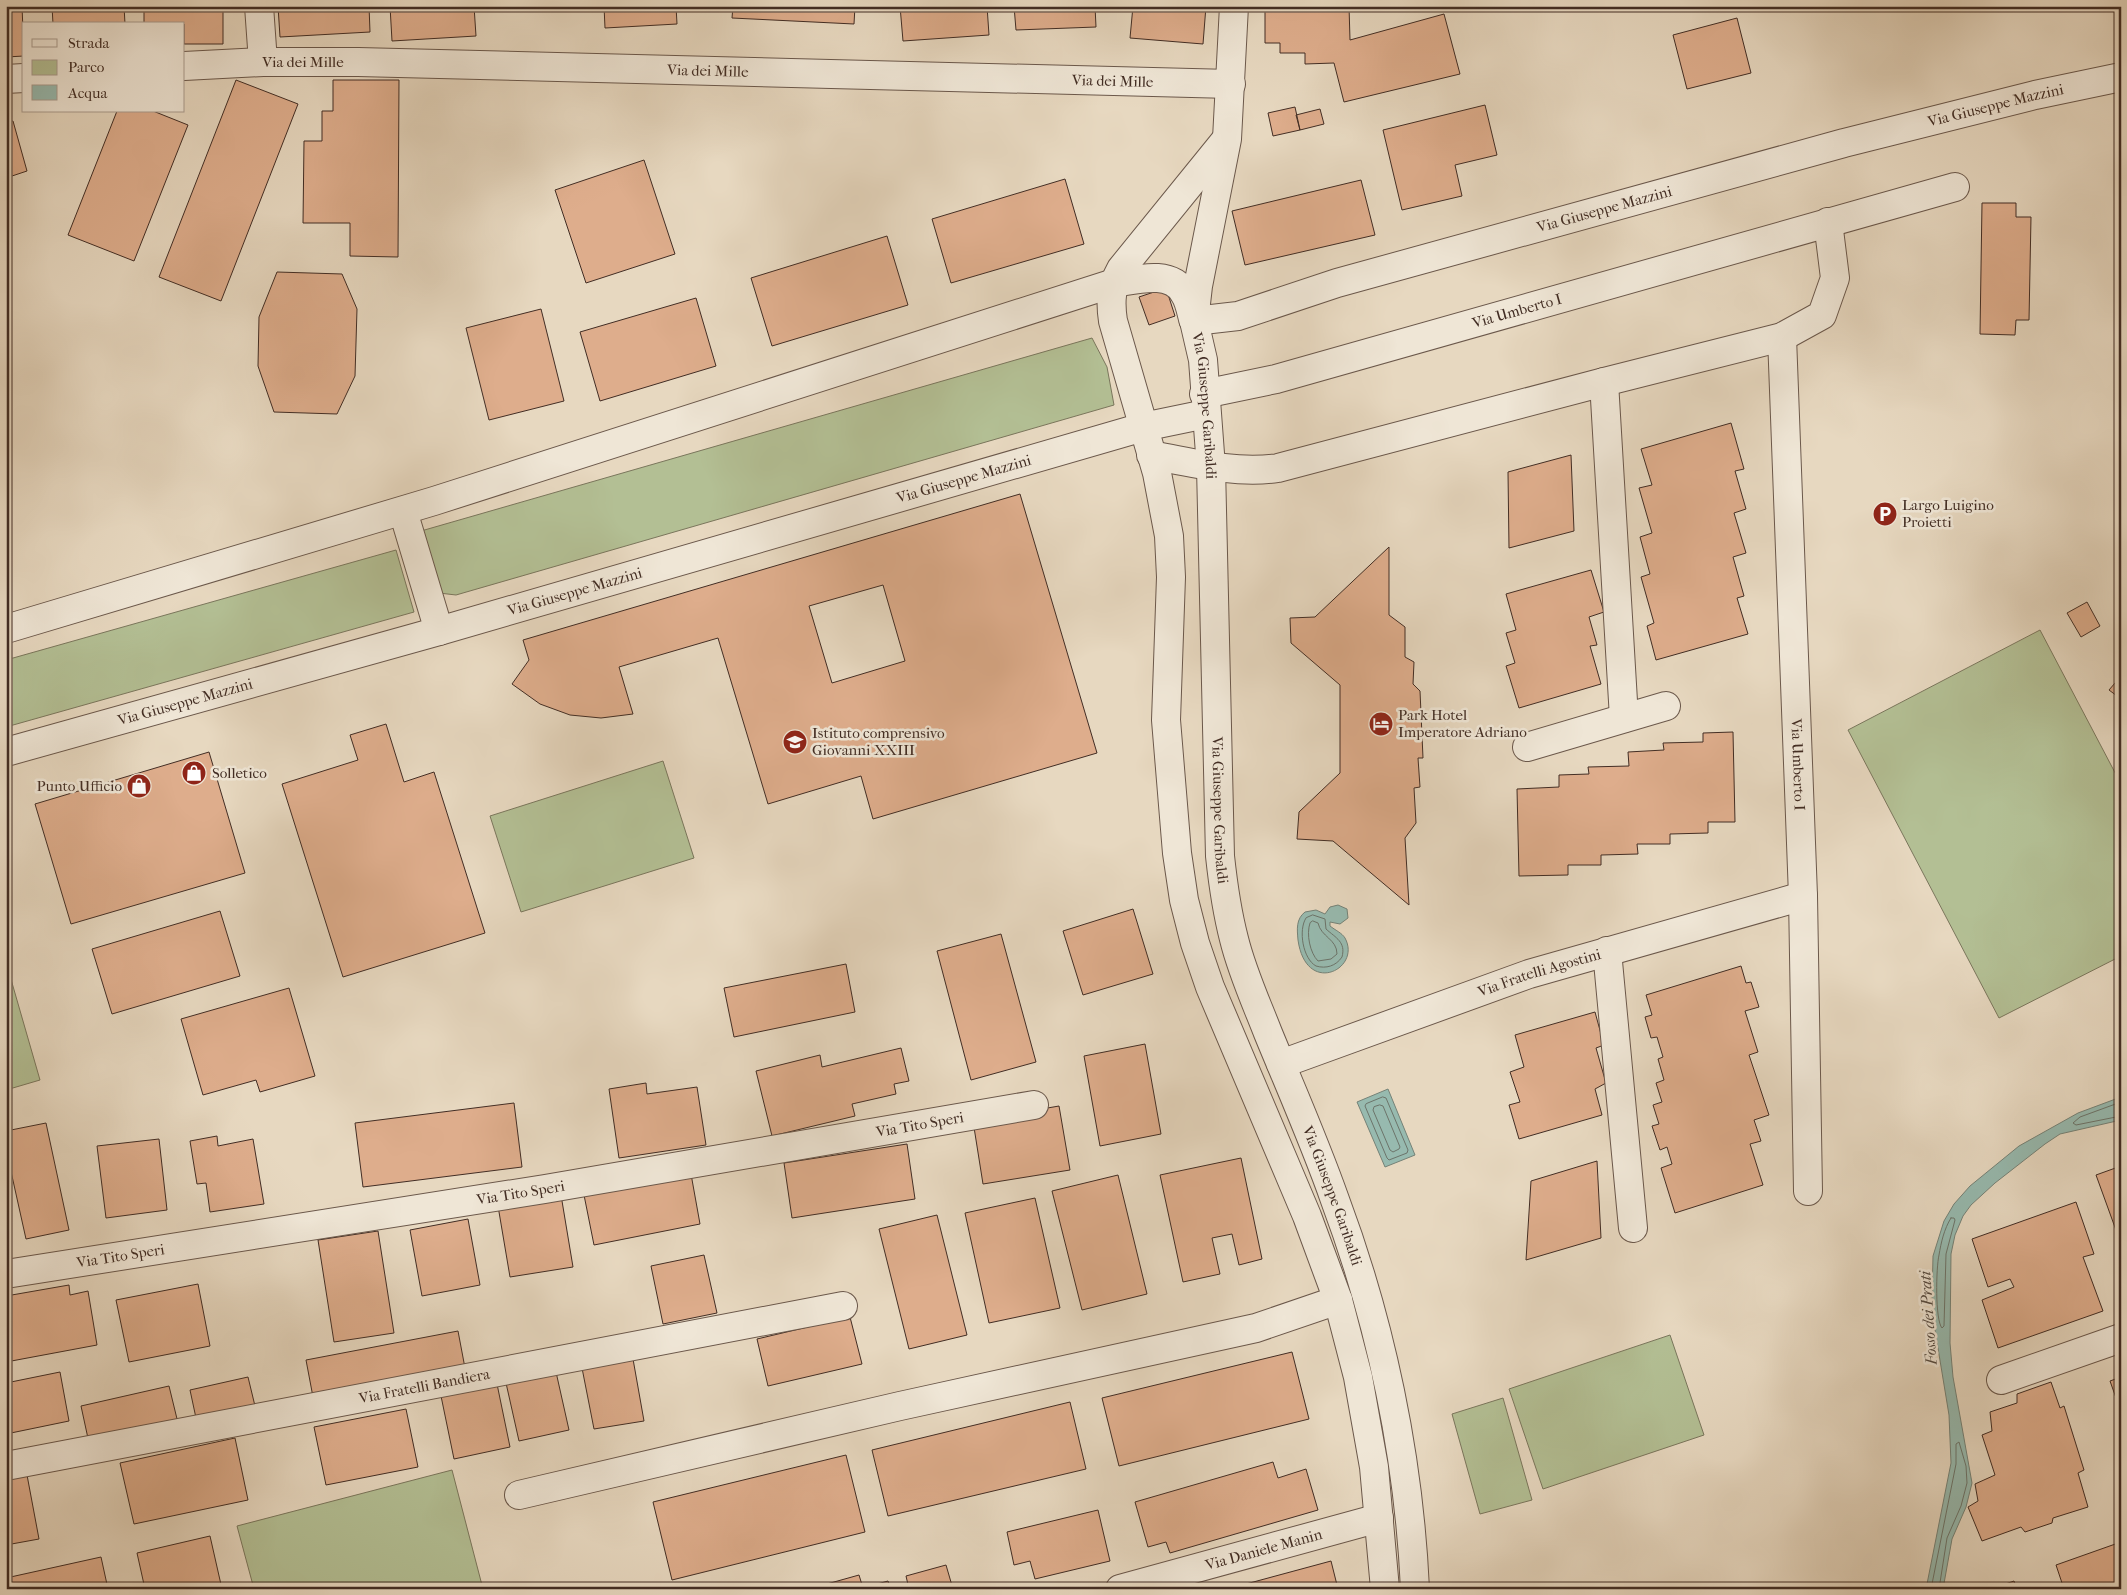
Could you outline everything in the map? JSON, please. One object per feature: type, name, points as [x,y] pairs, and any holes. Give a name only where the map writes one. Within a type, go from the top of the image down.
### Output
[{"type":"street","points":[[259,6],[263,62]]},
{"type":"street","name":"Via Giuseppe Garibaldi","points":[[1234,6],[1227,139],[1198,286],[1194,321],[1202,360],[1211,467],[1222,876],[1229,916],[1249,986],[1335,1199],[1373,1319],[1392,1405],[1405,1482],[1415,1589]]},
{"type":"street","name":"Via dei Mille","points":[[185,66],[263,62],[374,62],[1231,84]]},
{"type":"street","name":"Via Giuseppe Mazzini","points":[[1194,321],[1238,316],[1337,283],[1844,143],[2035,94],[2121,77]]},
{"type":"street","points":[[6,79],[22,78]]},
{"type":"street","points":[[1227,139],[1121,269],[1114,283],[1111,295],[1113,321],[1152,455],[1211,467],[1250,470],[1278,468],[1782,337],[1822,315],[1835,278],[1828,222]]},
{"type":"street","name":"Via Umberto I","points":[[1205,404],[1285,376],[1955,187]]},
{"type":"street","points":[[6,629],[403,511],[1114,283],[1152,277],[1169,280],[1184,291],[1194,321]]},
{"type":"street","name":"Via Umberto I","points":[[1782,337],[1803,896],[1808,1191]]},
{"type":"street","points":[[1604,382],[1624,718]]},
{"type":"street","name":"Via Giuseppe Mazzini","points":[[6,752],[439,631],[1143,427],[1205,404]]},
{"type":"street","name":"Via Giuseppe Garibaldi","points":[[1152,455],[1164,504],[1169,536],[1171,577],[1166,720],[1177,853],[1184,900],[1195,943],[1210,987],[1307,1216],[1338,1300],[1358,1377],[1374,1467],[1385,1589]]},
{"type":"street","points":[[403,511],[439,631]]},
{"type":"street","points":[[1527,747],[1666,706]]},
{"type":"street","name":"Via Fratelli Agostini","points":[[1281,1064],[1530,974],[1803,896]]},
{"type":"street","points":[[1607,951],[1633,1228]]},
{"type":"street","name":"Via Tito Speri","points":[[6,1274],[535,1190],[1034,1105]]},
{"type":"street","points":[[519,1495],[900,1406],[1256,1328],[1338,1300]]},
{"type":"street","name":"Via Fratelli Bandiera","points":[[6,1466],[844,1306]]},
{"type":"street","points":[[2001,1380],[2121,1338]]},
{"type":"street","name":"Via Daniele Manin","points":[[1120,1589],[1379,1518]]},
{"type":"green space","points":[[1092,338],[1107,367],[1114,405],[456,595],[439,593],[421,531]]},
{"type":"green space","points":[[396,550],[414,612],[6,727],[6,660]]},
{"type":"green space","points":[[2040,630],[2121,784],[2121,956],[1999,1018],[1848,730]]},
{"type":"green space","points":[[663,761],[694,858],[521,912],[490,816]]},
{"type":"green space","points":[[6,962],[40,1080],[6,1090]]},
{"type":"green space","points":[[1670,1335],[1704,1435],[1543,1489],[1509,1389]]},
{"type":"green space","points":[[1503,1398],[1532,1500],[1480,1514],[1452,1414]]},
{"type":"green space","points":[[452,1470],[483,1589],[254,1589],[237,1526]]},
{"type":"water","points":[[1338,905],[1347,909],[1348,918],[1340,924],[1330,922],[1330,926],[1345,938],[1348,949],[1346,959],[1340,967],[1331,972],[1321,973],[1311,968],[1303,958],[1297,928],[1305,912],[1316,910],[1325,914],[1330,907]]},
{"type":"water","points":[[1388,1089],[1415,1155],[1385,1167],[1357,1102]]},
{"type":"water","points":[[2121,1097],[2121,1120],[2060,1134],[2045,1144],[1995,1183],[1971,1205],[1963,1216],[1955,1235],[1951,1254],[1950,1343],[1953,1377],[1972,1483],[1966,1507],[1952,1539],[1943,1589],[1926,1589],[1951,1463],[1949,1415],[1934,1324],[1932,1300],[1933,1256],[1944,1221],[1954,1204],[1970,1186],[2019,1146],[2078,1113]]},
{"type":"building","points":[[6,6],[22,6],[22,56],[6,57]]},
{"type":"building","points":[[52,6],[124,6],[125,22],[53,22]]},
{"type":"building","points":[[144,6],[223,6],[223,44],[185,44],[185,22],[144,22]]},
{"type":"building","points":[[278,6],[369,6],[370,32],[280,37]]},
{"type":"building","points":[[390,6],[474,6],[476,36],[392,41]]},
{"type":"building","points":[[604,6],[676,6],[677,24],[605,28]]},
{"type":"building","points":[[733,6],[855,6],[854,24],[732,18]]},
{"type":"building","points":[[900,6],[987,6],[989,35],[903,41]]},
{"type":"building","points":[[1014,6],[1095,6],[1096,27],[1016,30]]},
{"type":"building","points":[[1133,6],[1206,6],[1203,44],[1130,38]]},
{"type":"building","points":[[1265,6],[1349,6],[1350,40],[1444,14],[1460,74],[1344,102],[1334,63],[1305,64],[1305,53],[1280,53],[1280,43],[1265,43]]},
{"type":"building","points":[[1737,18],[1751,73],[1687,89],[1673,35]]},
{"type":"building","points":[[236,80],[298,104],[221,301],[159,277]]},
{"type":"building","points":[[333,80],[399,80],[398,257],[350,256],[350,223],[303,223],[304,141],[322,141],[322,111],[333,111]]},
{"type":"building","points":[[1485,105],[1497,155],[1455,165],[1462,196],[1402,210],[1383,130]]},
{"type":"building","points":[[1295,107],[1300,130],[1273,136],[1268,113]]},
{"type":"building","points":[[1320,109],[1324,124],[1300,130],[1296,115]]},
{"type":"building","points":[[117,112],[156,112],[188,125],[134,261],[68,235]]},
{"type":"building","points":[[13,121],[27,171],[6,178],[6,122]]},
{"type":"building","points":[[644,160],[675,254],[586,283],[555,190]]},
{"type":"building","points":[[1065,179],[1084,244],[951,283],[932,219]]},
{"type":"building","points":[[1361,180],[1375,235],[1245,265],[1232,211]]},
{"type":"building","points":[[1982,203],[2016,203],[2016,217],[2031,217],[2029,320],[2016,320],[2015,335],[1980,334]]},
{"type":"building","points":[[887,236],[908,305],[772,346],[751,278]]},
{"type":"building","points":[[277,272],[342,274],[357,309],[355,376],[337,414],[274,412],[258,366],[259,317]]},
{"type":"building","points":[[1166,288],[1175,316],[1149,325],[1139,297]]},
{"type":"building","points":[[696,298],[716,366],[600,401],[580,332]]},
{"type":"building","points":[[541,309],[564,401],[489,420],[466,328]]},
{"type":"building","points":[[1731,423],[1744,469],[1735,471],[1746,509],[1734,513],[1746,553],[1733,557],[1744,596],[1737,598],[1748,634],[1656,660],[1647,626],[1654,623],[1641,577],[1650,574],[1640,537],[1652,533],[1639,488],[1652,485],[1641,449]]},
{"type":"building","points":[[1571,455],[1574,531],[1509,548],[1508,472]]},
{"type":"building","points":[[1020,494],[1097,753],[873,819],[861,776],[768,804],[718,638],[619,667],[633,714],[601,718],[570,715],[540,704],[512,684],[529,660],[523,640]],"holes":[[[883,585],[905,661],[832,683],[809,606]]]},
{"type":"building","name":"Park Hotel Imperatore Adriano","points":[[1389,547],[1389,615],[1405,627],[1405,657],[1414,662],[1413,684],[1420,691],[1423,758],[1418,758],[1420,787],[1414,788],[1416,823],[1405,838],[1409,905],[1333,841],[1297,839],[1299,812],[1340,773],[1340,685],[1291,643],[1290,618],[1315,617]]},
{"type":"building","points":[[1591,570],[1604,612],[1589,617],[1597,645],[1590,646],[1601,684],[1519,708],[1506,666],[1515,663],[1506,633],[1516,630],[1506,594]]},
{"type":"building","points":[[2087,602],[2100,626],[2081,637],[2067,613]]},
{"type":"building","points":[[2121,676],[2121,699],[2109,690]]},
{"type":"building","points":[[386,724],[404,782],[434,772],[485,933],[343,977],[282,784],[358,760],[350,735]]},
{"type":"building","points":[[1733,732],[1735,822],[1708,822],[1708,833],[1670,834],[1670,844],[1637,844],[1638,854],[1601,855],[1601,865],[1568,865],[1568,875],[1519,876],[1517,789],[1559,787],[1559,775],[1589,774],[1588,767],[1629,766],[1628,752],[1664,750],[1663,743],[1703,742],[1703,733]]},
{"type":"building","points":[[209,752],[245,873],[71,924],[35,804]]},
{"type":"building","points":[[1133,909],[1153,974],[1083,995],[1063,931]]},
{"type":"building","points":[[220,911],[240,976],[112,1014],[92,949]]},
{"type":"building","points":[[1001,934],[1036,1062],[971,1080],[937,951]]},
{"type":"building","points":[[846,964],[855,1012],[734,1037],[724,988]]},
{"type":"building","points":[[1741,966],[1746,983],[1751,982],[1759,1007],[1745,1011],[1758,1052],[1749,1055],[1769,1115],[1754,1120],[1761,1141],[1750,1144],[1763,1185],[1675,1213],[1661,1168],[1672,1164],[1667,1147],[1660,1150],[1652,1126],[1659,1124],[1653,1105],[1662,1102],[1656,1083],[1664,1080],[1658,1059],[1663,1057],[1657,1037],[1651,1038],[1645,1017],[1652,1015],[1646,995]]},
{"type":"building","points":[[289,988],[315,1076],[260,1092],[256,1080],[203,1095],[181,1019]]},
{"type":"building","points":[[1595,1012],[1604,1045],[1596,1048],[1606,1083],[1595,1089],[1602,1115],[1519,1139],[1509,1105],[1520,1102],[1510,1072],[1524,1067],[1515,1035]]},
{"type":"building","points":[[1145,1044],[1161,1134],[1100,1146],[1084,1056]]},
{"type":"building","points":[[901,1048],[909,1081],[894,1084],[896,1094],[852,1104],[855,1116],[772,1136],[756,1071],[820,1055],[822,1067]]},
{"type":"building","points":[[646,1083],[647,1094],[697,1087],[706,1145],[619,1158],[609,1089]]},
{"type":"building","points":[[514,1103],[522,1167],[363,1187],[355,1123]]},
{"type":"building","points":[[1059,1106],[1070,1170],[983,1184],[973,1121]]},
{"type":"building","points":[[46,1123],[69,1230],[26,1239],[6,1149],[6,1131]]},
{"type":"building","points":[[217,1136],[218,1146],[253,1139],[264,1204],[210,1212],[206,1183],[197,1184],[190,1141]]},
{"type":"building","points":[[159,1139],[167,1210],[106,1218],[97,1146]]},
{"type":"building","points":[[907,1144],[915,1199],[792,1218],[784,1163]]},
{"type":"building","points":[[1241,1158],[1262,1259],[1239,1265],[1232,1234],[1212,1238],[1220,1274],[1183,1282],[1160,1175]]},
{"type":"building","points":[[1597,1161],[1601,1238],[1526,1260],[1531,1181]]},
{"type":"building","points":[[2121,1166],[2121,1244],[2096,1175]]},
{"type":"building","points":[[691,1174],[700,1224],[594,1245],[584,1195]]},
{"type":"building","points":[[1118,1175],[1147,1294],[1082,1310],[1052,1191]]},
{"type":"building","points":[[561,1195],[573,1267],[510,1277],[498,1206]]},
{"type":"building","points":[[1035,1198],[1060,1308],[989,1323],[965,1213]]},
{"type":"building","points":[[2076,1202],[2094,1254],[2083,1257],[2103,1311],[1998,1348],[1982,1300],[2014,1287],[2010,1279],[1988,1287],[1972,1239]]},
{"type":"building","points":[[937,1215],[967,1335],[909,1349],[879,1229]]},
{"type":"building","points":[[468,1219],[480,1285],[422,1296],[410,1230]]},
{"type":"building","points":[[378,1231],[394,1333],[334,1342],[318,1240]]},
{"type":"building","points":[[704,1255],[717,1313],[663,1324],[651,1266]]},
{"type":"building","points":[[198,1284],[210,1346],[129,1362],[116,1300]]},
{"type":"building","points":[[69,1285],[70,1295],[88,1291],[97,1345],[6,1362],[6,1296]]},
{"type":"building","points":[[850,1317],[862,1364],[768,1386],[757,1339]]},
{"type":"building","points":[[458,1331],[465,1368],[313,1397],[306,1360]]},
{"type":"building","points":[[1292,1352],[1309,1419],[1119,1466],[1102,1398]]},
{"type":"building","points":[[633,1359],[644,1421],[594,1429],[582,1368]]},
{"type":"building","points":[[60,1372],[69,1421],[6,1434],[6,1383]]},
{"type":"building","points":[[556,1372],[569,1430],[519,1441],[506,1383]]},
{"type":"building","points":[[248,1377],[255,1406],[196,1418],[190,1390]]},
{"type":"building","points":[[2121,1377],[2121,1412],[2110,1381]]},
{"type":"building","points":[[2051,1382],[2060,1408],[2064,1406],[2084,1470],[2078,1473],[2088,1507],[2053,1518],[2052,1523],[2025,1532],[2021,1527],[1982,1541],[1968,1507],[1978,1501],[1975,1484],[1995,1475],[1982,1435],[1992,1431],[1990,1412],[2017,1403],[2017,1394]]},
{"type":"building","points":[[497,1384],[510,1447],[454,1459],[441,1396]]},
{"type":"building","points":[[169,1386],[178,1423],[89,1443],[81,1406]]},
{"type":"building","points":[[1070,1402],[1086,1469],[888,1516],[872,1450]]},
{"type":"building","points":[[406,1409],[418,1467],[326,1485],[314,1427]]},
{"type":"building","points":[[235,1438],[248,1500],[134,1524],[120,1463]]},
{"type":"building","points":[[846,1455],[865,1532],[672,1580],[653,1502]]},
{"type":"building","points":[[1273,1462],[1278,1478],[1306,1469],[1318,1510],[1170,1553],[1166,1542],[1148,1547],[1135,1502]]},
{"type":"building","points":[[27,1475],[39,1539],[6,1545],[6,1479]]},
{"type":"building","points":[[1098,1510],[1110,1561],[1035,1579],[1030,1561],[1014,1565],[1007,1532]]},
{"type":"building","points":[[210,1536],[222,1589],[145,1589],[137,1553]]},
{"type":"building","points":[[2121,1542],[2121,1589],[2064,1589],[2056,1565]]},
{"type":"building","points":[[101,1557],[108,1589],[6,1589],[6,1578]]},
{"type":"building","points":[[1331,1561],[1338,1589],[1247,1589],[1246,1584]]},
{"type":"building","points":[[946,1565],[953,1589],[909,1589],[906,1576]]},
{"type":"building","points":[[859,1575],[863,1588],[888,1581],[891,1589],[809,1589]]},
{"type":"building","points":[[2014,1581],[2017,1589],[1991,1589]]},
{"type":"place","name":"Largo Luigino Proietti","points":[[1885,514]]},
{"type":"place","name":"Park Hotel Imperatore Adriano","points":[[1381,724]]},
{"type":"place","name":"Istituto comprensivo Giovanni XXIII","points":[[795,742]]},
{"type":"place","name":"Solletico","points":[[194,773]]},
{"type":"place","name":"Punto Ufficio","points":[[139,786]]},
{"type":"water label","name":"Fosso dei Prati","points":[[1928,1318]]}]
